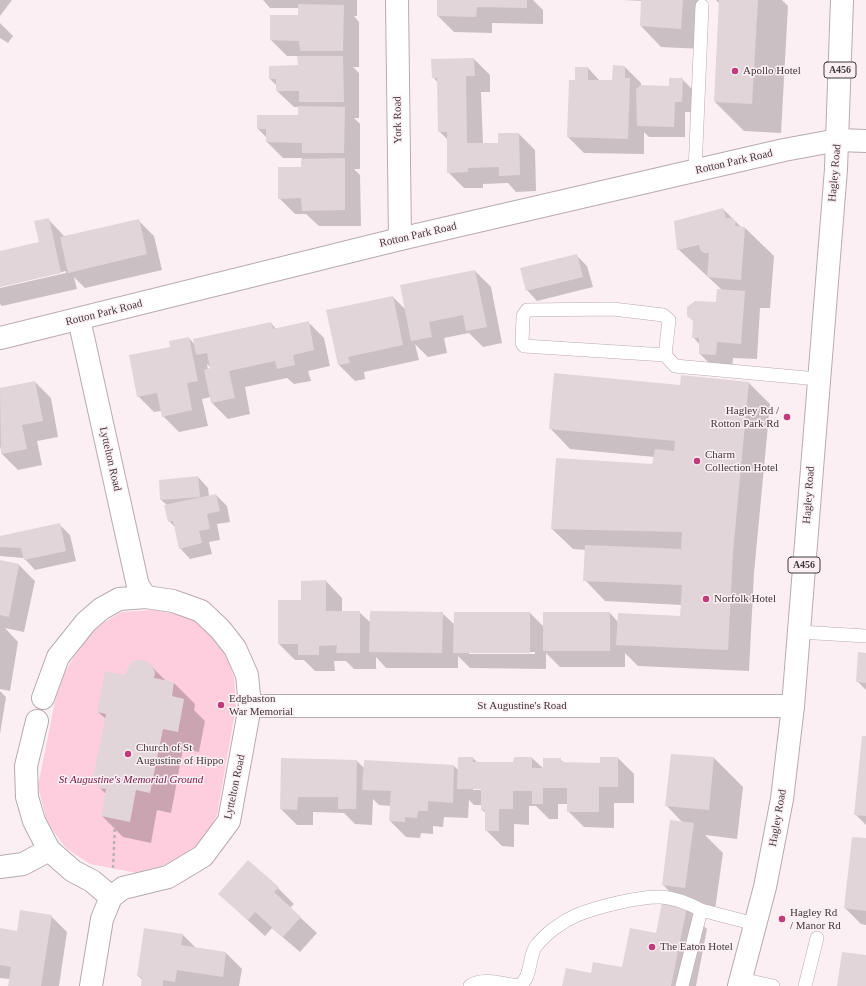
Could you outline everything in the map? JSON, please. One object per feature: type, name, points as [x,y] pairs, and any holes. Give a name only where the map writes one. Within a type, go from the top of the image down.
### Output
[{"type":"main road","name":"York Road","points":[[397,0],[400,239]]},
{"type":"main road","name":"Hagley Road","points":[[740,982],[765,887],[782,799],[793,706],[838,140],[842,0]]},
{"type":"main road","name":"Rotton Park Road","points":[[0,338],[400,239],[695,171],[838,140],[866,141]]},
{"type":"main road","name":"Lyttelton Road","points":[[79,319],[138,586],[146,597]]},
{"type":"main road","name":"Lyttelton Road","points":[[43,698],[58,657],[86,622],[102,609],[119,599],[146,597],[173,601],[202,611],[220,629],[235,648],[248,675],[250,706],[229,821],[203,856],[168,877],[123,888],[111,897]]},
{"type":"main road","name":"St Augustine's Road","points":[[250,706],[793,706]]},
{"type":"main road","points":[[37,721],[26,766],[27,797],[34,821],[49,850],[73,871],[92,881],[111,897],[102,918],[92,986]]},
{"type":"main road","points":[[0,867],[23,864],[49,850]]},
{"type":"lane","points":[[695,171],[702,6]]},
{"type":"lane","points":[[665,355],[668,320],[663,315],[613,309],[527,310],[523,316],[522,343],[524,346],[665,355],[675,366],[818,379]]},
{"type":"lane","points":[[799,632],[866,636]]},
{"type":"lane","points":[[470,986],[474,983],[481,982],[518,986],[523,984],[526,980],[533,952],[537,945],[560,925],[577,915],[621,903],[652,897],[684,901],[701,910],[755,924]]},
{"type":"lane","points":[[682,986],[701,910]]},
{"type":"lane","points":[[805,986],[817,938]]},
{"type":"lane","points":[[740,982],[773,986]]},
{"type":"path","points":[[111,897],[115,825]]},
{"type":"green space","name":"St Augustine's Memorial Ground","points":[[153,610],[186,616],[204,627],[227,657],[234,677],[236,706],[217,815],[203,841],[172,863],[137,873],[90,864],[67,849],[47,823],[38,786],[59,681],[83,642],[92,629],[122,612]]},
{"type":"building","points":[[437,0],[527,0],[527,8],[477,7],[476,17],[437,16]]},
{"type":"building","points":[[641,0],[683,0],[681,29],[640,26]]},
{"type":"building","name":"Apollo Hotel","points":[[719,0],[758,0],[752,104],[714,102]]},
{"type":"building","points":[[298,4],[344,5],[343,51],[300,51],[299,41],[270,40],[270,15],[298,15]]},
{"type":"building","points":[[297,56],[343,56],[344,102],[299,102],[299,91],[276,91],[276,79],[269,79],[269,66],[298,65]]},
{"type":"building","points":[[474,58],[475,76],[466,76],[467,143],[498,143],[498,133],[519,133],[520,175],[499,176],[499,167],[468,168],[468,172],[447,173],[447,132],[438,132],[437,78],[432,78],[431,59]]},
{"type":"building","points":[[613,65],[625,66],[625,78],[630,78],[628,139],[567,137],[569,80],[575,80],[575,67],[588,67],[588,80],[612,80]]},
{"type":"building","points":[[669,78],[683,78],[682,102],[675,102],[674,127],[637,126],[636,89],[641,85],[669,86]]},
{"type":"building","points":[[298,106],[345,107],[344,153],[302,153],[302,143],[266,142],[266,129],[257,129],[257,115],[298,115]]},
{"type":"building","points":[[345,158],[345,210],[302,211],[301,198],[278,199],[278,167],[301,167],[301,159]]},
{"type":"building","points":[[723,208],[726,218],[731,218],[736,221],[735,226],[745,227],[741,280],[707,277],[709,253],[704,253],[700,250],[699,245],[677,250],[674,221]]},
{"type":"building","points":[[49,218],[61,273],[0,287],[0,251],[39,242],[34,221]]},
{"type":"building","points":[[139,219],[147,254],[68,273],[60,237]]},
{"type":"building","points":[[577,254],[583,277],[526,291],[520,268]]},
{"type":"building","points":[[475,270],[487,327],[466,331],[463,315],[429,322],[432,337],[411,341],[400,285]]},
{"type":"building","points":[[717,289],[745,291],[741,344],[717,342],[716,355],[699,354],[699,338],[692,338],[693,321],[687,316],[687,307],[695,301],[716,302]]},
{"type":"building","points":[[393,296],[403,345],[348,357],[350,363],[338,365],[326,310]]},
{"type":"building","points":[[309,321],[314,350],[293,355],[295,365],[277,369],[275,361],[229,371],[235,398],[211,403],[204,370],[210,368],[207,353],[196,355],[193,339],[271,322],[273,329]]},
{"type":"building","points":[[189,337],[198,381],[187,383],[192,410],[162,417],[157,393],[137,397],[129,355],[170,347],[169,341]]},
{"type":"building","name":"Charm Collection Hotel","points":[[554,373],[680,385],[681,375],[749,382],[733,552],[728,650],[616,645],[618,613],[680,616],[682,585],[583,581],[585,545],[681,549],[682,532],[551,529],[556,458],[652,464],[655,449],[674,451],[675,441],[549,429]]},
{"type":"building","points":[[35,381],[43,421],[22,425],[27,449],[1,454],[0,388]]},
{"type":"building","points":[[198,476],[200,497],[160,500],[159,480]]},
{"type":"building","points":[[216,494],[220,511],[207,514],[210,529],[199,531],[202,543],[179,549],[173,521],[168,522],[164,505]]},
{"type":"building","points":[[60,523],[66,551],[24,560],[21,548],[0,547],[0,536]]},
{"type":"building","points":[[0,560],[19,564],[9,617],[0,615]]},
{"type":"building","points":[[326,580],[326,611],[360,611],[360,653],[336,653],[337,645],[319,646],[319,655],[298,655],[298,644],[278,644],[278,600],[301,600],[301,581]]},
{"type":"building","points":[[370,611],[443,612],[442,653],[369,652]]},
{"type":"building","points":[[454,612],[530,612],[530,653],[453,653]]},
{"type":"building","points":[[543,612],[610,612],[610,651],[543,651]]},
{"type":"building","points":[[858,652],[866,653],[866,683],[856,682]]},
{"type":"building","name":"Church of St Augustine of Hippo","points":[[139,659],[150,663],[155,672],[154,678],[174,682],[172,696],[184,699],[178,732],[163,729],[150,793],[136,790],[130,822],[101,816],[106,789],[98,788],[101,778],[93,777],[106,714],[97,712],[105,671],[125,675],[130,664]]},
{"type":"building","points":[[862,736],[866,736],[866,816],[854,815]]},
{"type":"building","points":[[671,754],[714,757],[709,810],[665,806]]},
{"type":"building","points":[[458,757],[473,757],[473,762],[513,762],[514,757],[532,757],[532,768],[543,768],[543,758],[561,758],[561,762],[600,763],[600,757],[618,757],[618,787],[599,787],[599,812],[567,812],[567,788],[543,788],[543,804],[532,804],[532,791],[513,791],[513,809],[499,809],[499,831],[485,831],[485,810],[481,810],[481,789],[457,789]]},
{"type":"building","points":[[281,758],[357,760],[356,809],[338,809],[338,797],[298,797],[297,810],[280,809]]},
{"type":"building","points":[[364,760],[454,765],[453,803],[428,801],[428,811],[418,811],[417,818],[405,817],[405,822],[389,821],[391,791],[362,790]]},
{"type":"building","points":[[670,820],[694,823],[685,888],[662,885]]},
{"type":"building","points":[[852,837],[866,838],[866,911],[844,908]]},
{"type":"building","points":[[248,860],[279,887],[274,892],[301,917],[283,937],[255,912],[248,920],[218,894]]},
{"type":"building","name":"The Eaton Hotel","points":[[662,902],[687,907],[671,986],[562,986],[566,968],[591,973],[593,962],[622,967],[630,928],[656,933]]},
{"type":"building","points":[[20,910],[52,915],[41,986],[8,986],[11,967],[0,965],[0,928],[17,931]]},
{"type":"building","points":[[144,928],[183,934],[181,945],[226,952],[223,977],[177,970],[175,982],[163,980],[163,986],[141,986],[142,977],[137,976]]},
{"type":"building","points":[[842,952],[866,955],[866,986],[837,986]]},
{"type":"place","name":"Apollo Hotel","points":[[735,71]]},
{"type":"place","name":"Hagley Rd / Rotton Park Rd","points":[[787,417]]},
{"type":"place","name":"Charm Collection Hotel","points":[[697,461]]},
{"type":"place","name":"Norfolk Hotel","points":[[706,599]]},
{"type":"place","name":"Edgbaston War Memorial","points":[[221,705]]},
{"type":"place","name":"Church of St Augustine of Hippo","points":[[128,754]]},
{"type":"place","name":"Hagley Rd / Manor Rd","points":[[782,919]]},
{"type":"place","name":"The Eaton Hotel","points":[[652,947]]}]
